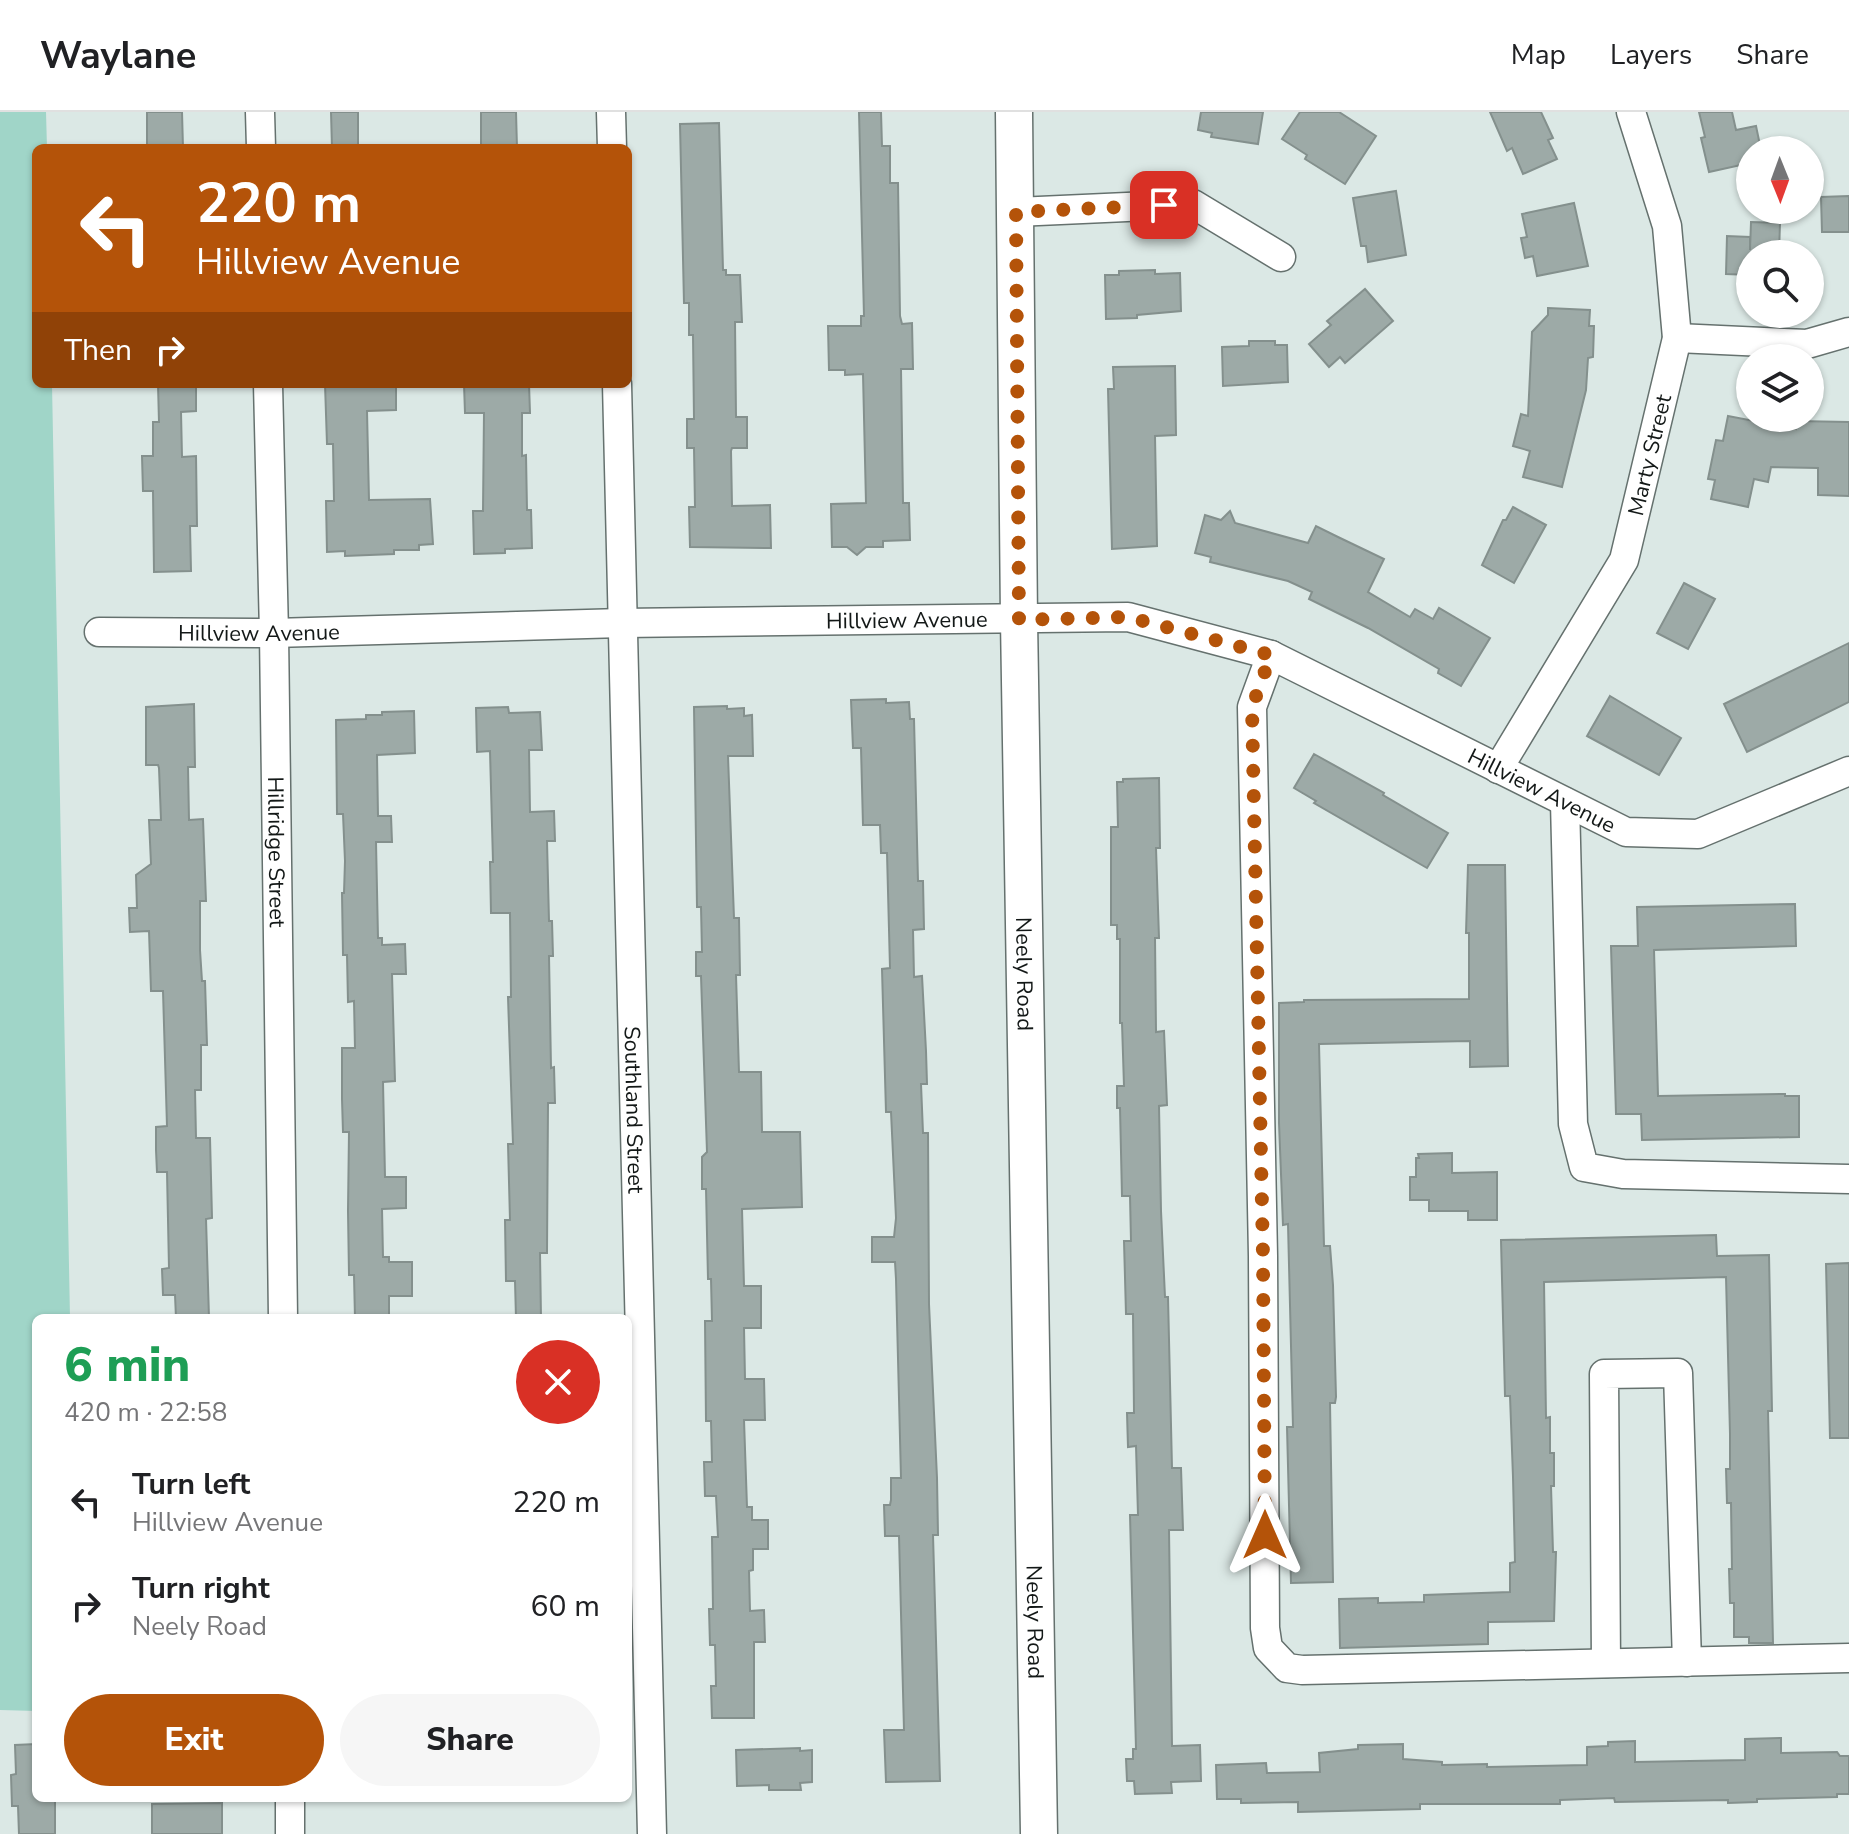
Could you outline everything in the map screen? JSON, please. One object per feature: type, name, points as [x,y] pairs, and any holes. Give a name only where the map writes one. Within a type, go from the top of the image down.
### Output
[{"type":"street","points":[[260,112],[261,144]]},
{"type":"street","points":[[611,112],[612,144]]},
{"type":"street","name":"Neely Road","points":[[1014,112],[1039,1834]]},
{"type":"street","name":"Marty Street","points":[[1498,769],[1624,560],[1677,338],[1667,226],[1631,112]]},
{"type":"street","points":[[1016,212],[1193,204],[1281,257]]},
{"type":"street","points":[[1677,338],[1807,344],[1849,332]]},
{"type":"street","name":"Hillridge Street","points":[[268,388],[283,1314]]},
{"type":"street","name":"Southland Street","points":[[617,388],[652,1834]]},
{"type":"street","name":"Hillview Avenue","points":[[99,632],[274,633],[622,623],[1128,617],[1271,655],[1626,832],[1698,834],[1849,771]]},
{"type":"street","points":[[1271,655],[1252,707],[1262,1240],[1265,1628],[1268,1648],[1287,1668],[1302,1670],[1849,1658]]},
{"type":"street","points":[[1565,802],[1573,1124],[1584,1167],[1623,1174],[1849,1179]]},
{"type":"street","points":[[1606,1663],[1604,1374],[1678,1373],[1687,1662]]},
{"type":"street","points":[[290,1802],[290,1834]]},
{"type":"green space","points":[[0,112],[46,112],[47,144],[32,144],[32,388],[52,388],[70,1314],[32,1314],[32,1711],[0,1710]]},
{"type":"building","points":[[147,112],[182,112],[183,144],[147,144]]},
{"type":"building","points":[[331,112],[358,112],[358,144],[332,144]]},
{"type":"building","points":[[481,112],[516,112],[517,144],[481,144]]},
{"type":"building","points":[[859,112],[881,112],[882,146],[890,146],[890,183],[898,183],[900,316],[902,324],[912,323],[913,369],[901,369],[903,503],[909,503],[910,540],[883,541],[883,547],[866,547],[857,555],[847,547],[832,547],[831,504],[866,503],[863,374],[845,375],[845,370],[829,370],[828,326],[861,326],[861,316],[864,316]]},
{"type":"building","points":[[1201,112],[1263,112],[1258,144],[1211,137],[1212,133],[1198,130]]},
{"type":"building","points":[[1300,112],[1339,112],[1376,136],[1345,184],[1305,159],[1307,155],[1282,139]]},
{"type":"building","points":[[1490,112],[1541,112],[1553,138],[1548,140],[1557,159],[1523,174],[1512,148],[1507,151]]},
{"type":"building","points":[[1699,112],[1732,112],[1736,130],[1756,126],[1758,136],[1736,136],[1736,166],[1709,172],[1701,138],[1705,137]]},
{"type":"building","points":[[719,123],[723,270],[726,270],[726,275],[740,275],[742,322],[735,322],[736,417],[747,417],[747,448],[732,448],[731,451],[732,506],[770,505],[771,548],[690,547],[689,507],[695,507],[694,448],[687,448],[687,419],[694,419],[693,335],[689,335],[689,303],[684,303],[680,124]]},
{"type":"building","points":[[1396,191],[1406,255],[1368,262],[1366,246],[1361,246],[1353,198]]},
{"type":"building","points":[[1849,196],[1849,232],[1822,232],[1824,197]]},
{"type":"building","points":[[1574,203],[1588,266],[1537,276],[1533,256],[1525,258],[1521,238],[1527,237],[1522,214]]},
{"type":"building","points":[[1751,224],[1780,224],[1779,240],[1750,240]]},
{"type":"building","points":[[1727,236],[1750,237],[1750,240],[1736,240],[1736,274],[1726,274]]},
{"type":"building","points":[[1155,270],[1155,274],[1180,273],[1181,311],[1106,319],[1105,275],[1119,275],[1119,271]]},
{"type":"building","points":[[1365,289],[1393,321],[1345,363],[1340,357],[1329,367],[1309,344],[1331,325],[1327,321]]},
{"type":"building","points":[[1548,308],[1590,310],[1589,326],[1594,326],[1593,357],[1588,358],[1586,390],[1562,487],[1523,477],[1530,451],[1513,446],[1521,414],[1528,416],[1532,332],[1548,315]]},
{"type":"building","points":[[1249,341],[1275,341],[1275,345],[1287,345],[1288,382],[1223,386],[1222,347],[1249,346]]},
{"type":"building","points":[[1175,366],[1176,435],[1155,436],[1157,546],[1112,549],[1108,389],[1114,389],[1113,367]]},
{"type":"building","points":[[158,388],[196,388],[196,411],[181,412],[182,457],[196,456],[197,526],[190,526],[191,571],[154,572],[153,491],[143,491],[142,456],[153,456],[153,422],[159,422]]},
{"type":"building","points":[[325,388],[396,388],[396,410],[367,411],[369,500],[430,499],[433,544],[419,545],[419,550],[394,550],[394,554],[345,556],[345,551],[327,552],[326,501],[334,501],[333,444],[327,444]]},
{"type":"building","points":[[464,388],[529,388],[530,413],[522,413],[522,456],[526,455],[527,510],[531,510],[532,548],[474,554],[473,511],[483,511],[484,413],[465,413]]},
{"type":"building","points":[[1728,416],[1736,418],[1736,432],[1824,432],[1824,422],[1849,422],[1849,496],[1818,495],[1818,468],[1771,467],[1768,482],[1754,479],[1748,507],[1711,499],[1715,480],[1708,479],[1716,440],[1723,441]]},
{"type":"building","points":[[1513,507],[1546,525],[1514,583],[1482,565],[1503,520]]},
{"type":"building","points":[[1230,511],[1235,523],[1308,543],[1316,526],[1384,559],[1368,592],[1410,617],[1415,609],[1433,619],[1439,608],[1490,638],[1461,686],[1438,673],[1439,669],[1368,628],[1309,599],[1312,592],[1288,581],[1210,562],[1211,557],[1195,553],[1205,515],[1221,520]]},
{"type":"building","points":[[1684,583],[1715,599],[1688,649],[1657,633]]},
{"type":"building","points":[[1849,643],[1849,702],[1747,752],[1724,704]]},
{"type":"building","points":[[1610,696],[1681,738],[1659,775],[1587,736]]},
{"type":"building","points":[[886,699],[886,703],[909,702],[910,719],[914,719],[918,881],[923,881],[924,929],[913,930],[914,977],[922,976],[926,1051],[927,1084],[921,1084],[923,1133],[928,1133],[929,1304],[937,1478],[938,1535],[933,1535],[940,1781],[886,1782],[884,1730],[904,1730],[899,1536],[885,1536],[884,1505],[890,1505],[891,1478],[901,1478],[895,1262],[872,1262],[872,1237],[894,1237],[896,1218],[891,1112],[886,1112],[882,969],[890,968],[887,853],[881,853],[880,825],[863,825],[861,748],[853,748],[851,700]]},
{"type":"building","points":[[194,704],[195,767],[188,767],[189,820],[203,819],[206,901],[200,901],[200,950],[202,981],[205,981],[207,1045],[201,1045],[201,1090],[195,1090],[196,1138],[210,1138],[212,1218],[206,1219],[209,1314],[176,1314],[175,1295],[163,1295],[162,1269],[169,1268],[167,1172],[157,1172],[156,1127],[167,1126],[163,991],[151,991],[149,931],[130,932],[129,908],[137,908],[136,875],[151,864],[149,820],[161,820],[159,768],[158,765],[146,765],[146,707]]},
{"type":"building","points":[[727,706],[727,709],[744,708],[744,716],[752,715],[753,756],[728,756],[734,918],[739,918],[740,975],[736,975],[739,1072],[761,1072],[762,1132],[800,1132],[802,1207],[742,1209],[744,1286],[761,1286],[761,1328],[744,1328],[745,1379],[764,1379],[765,1420],[744,1420],[747,1507],[752,1507],[752,1520],[768,1520],[768,1549],[753,1549],[753,1570],[749,1571],[750,1611],[764,1610],[765,1642],[754,1642],[754,1718],[712,1718],[711,1686],[716,1686],[715,1645],[710,1645],[709,1609],[713,1609],[712,1537],[718,1537],[716,1496],[705,1496],[704,1462],[712,1462],[711,1421],[706,1421],[705,1321],[712,1321],[706,1189],[702,1189],[702,1157],[707,1152],[701,976],[696,976],[696,952],[702,952],[701,907],[697,907],[694,707]]},
{"type":"building","points":[[508,707],[509,713],[540,712],[542,750],[529,750],[530,812],[554,811],[555,841],[547,841],[553,956],[549,956],[551,1068],[554,1067],[555,1103],[548,1103],[547,1253],[540,1253],[541,1314],[516,1314],[515,1281],[506,1281],[505,1220],[510,1220],[508,1144],[513,1144],[508,997],[511,997],[510,913],[491,913],[490,751],[477,752],[476,708]]},
{"type":"building","points":[[414,711],[415,753],[377,755],[378,816],[391,816],[392,842],[376,842],[378,938],[382,938],[382,945],[405,944],[406,974],[392,974],[395,1081],[383,1082],[385,1177],[406,1177],[406,1208],[382,1209],[383,1257],[389,1257],[389,1262],[412,1262],[412,1296],[389,1296],[389,1314],[355,1314],[354,1275],[349,1275],[349,1132],[343,1132],[342,1099],[342,1048],[355,1048],[354,1001],[348,1002],[347,955],[343,955],[345,861],[343,814],[337,814],[336,720],[366,719],[366,715],[382,715],[382,712]]},
{"type":"building","points":[[1314,754],[1448,833],[1427,868],[1314,803],[1316,801],[1294,788]]},
{"type":"building","points":[[1159,778],[1156,1032],[1164,1031],[1167,1105],[1159,1106],[1161,1211],[1165,1297],[1168,1297],[1172,1468],[1181,1468],[1183,1530],[1169,1530],[1172,1746],[1200,1745],[1201,1781],[1171,1782],[1172,1793],[1135,1794],[1134,1781],[1127,1781],[1126,1759],[1133,1759],[1133,1749],[1136,1749],[1130,1515],[1138,1515],[1136,1446],[1128,1447],[1127,1413],[1134,1413],[1133,1314],[1126,1314],[1124,1241],[1131,1241],[1130,1196],[1122,1196],[1120,1108],[1117,1108],[1117,1086],[1124,1086],[1120,939],[1117,939],[1117,925],[1111,925],[1111,827],[1118,827],[1117,782],[1123,782],[1123,779]]},
{"type":"building","points":[[1468,865],[1505,865],[1508,1066],[1470,1067],[1470,1041],[1319,1044],[1324,1246],[1330,1246],[1336,1397],[1335,1403],[1330,1403],[1333,1582],[1291,1583],[1287,1427],[1293,1427],[1288,1224],[1283,1225],[1279,1123],[1279,1003],[1304,1000],[1469,999],[1469,933],[1466,933]]},
{"type":"building","points":[[1795,904],[1796,946],[1654,950],[1658,1096],[1799,1096],[1799,1137],[1642,1140],[1641,1114],[1616,1114],[1611,946],[1638,946],[1637,907]]},
{"type":"building","points":[[1452,1153],[1452,1173],[1497,1172],[1497,1220],[1468,1220],[1468,1211],[1429,1211],[1429,1200],[1410,1200],[1410,1177],[1416,1177],[1418,1154]]},
{"type":"building","points":[[1716,1235],[1717,1256],[1769,1255],[1772,1411],[1768,1411],[1773,1643],[1749,1643],[1749,1637],[1734,1637],[1734,1603],[1730,1603],[1729,1569],[1732,1569],[1731,1503],[1727,1503],[1726,1469],[1730,1469],[1730,1434],[1726,1277],[1544,1282],[1546,1418],[1550,1417],[1550,1453],[1554,1453],[1554,1486],[1551,1486],[1553,1552],[1556,1552],[1554,1621],[1488,1622],[1488,1644],[1340,1648],[1339,1599],[1378,1598],[1378,1603],[1424,1602],[1424,1595],[1510,1592],[1510,1563],[1515,1562],[1513,1477],[1510,1396],[1505,1396],[1501,1240]]},
{"type":"building","points":[[1849,1263],[1849,1438],[1830,1438],[1826,1264]]},
{"type":"building","points":[[1781,1738],[1781,1753],[1837,1752],[1840,1756],[1849,1756],[1849,1794],[1728,1803],[1728,1800],[1615,1802],[1614,1798],[1560,1800],[1560,1804],[1420,1804],[1420,1809],[1298,1812],[1298,1802],[1241,1803],[1241,1799],[1217,1799],[1216,1765],[1266,1763],[1267,1773],[1320,1772],[1319,1753],[1358,1749],[1358,1745],[1403,1744],[1403,1759],[1442,1762],[1442,1765],[1487,1764],[1487,1767],[1587,1765],[1587,1747],[1635,1741],[1635,1762],[1745,1760],[1745,1739]]},
{"type":"building","points":[[32,1744],[32,1802],[55,1802],[55,1834],[19,1834],[18,1806],[12,1806],[11,1775],[16,1774],[15,1745]]},
{"type":"building","points":[[800,1748],[800,1751],[812,1750],[812,1782],[800,1783],[801,1790],[769,1790],[769,1785],[737,1786],[736,1750]]},
{"type":"building","points":[[222,1803],[222,1834],[152,1834],[152,1804]]},
{"type":"route","points":[[1164,205],[1016,212],[1019,620],[1128,617],[1271,655],[1252,707],[1265,1535]]}]
